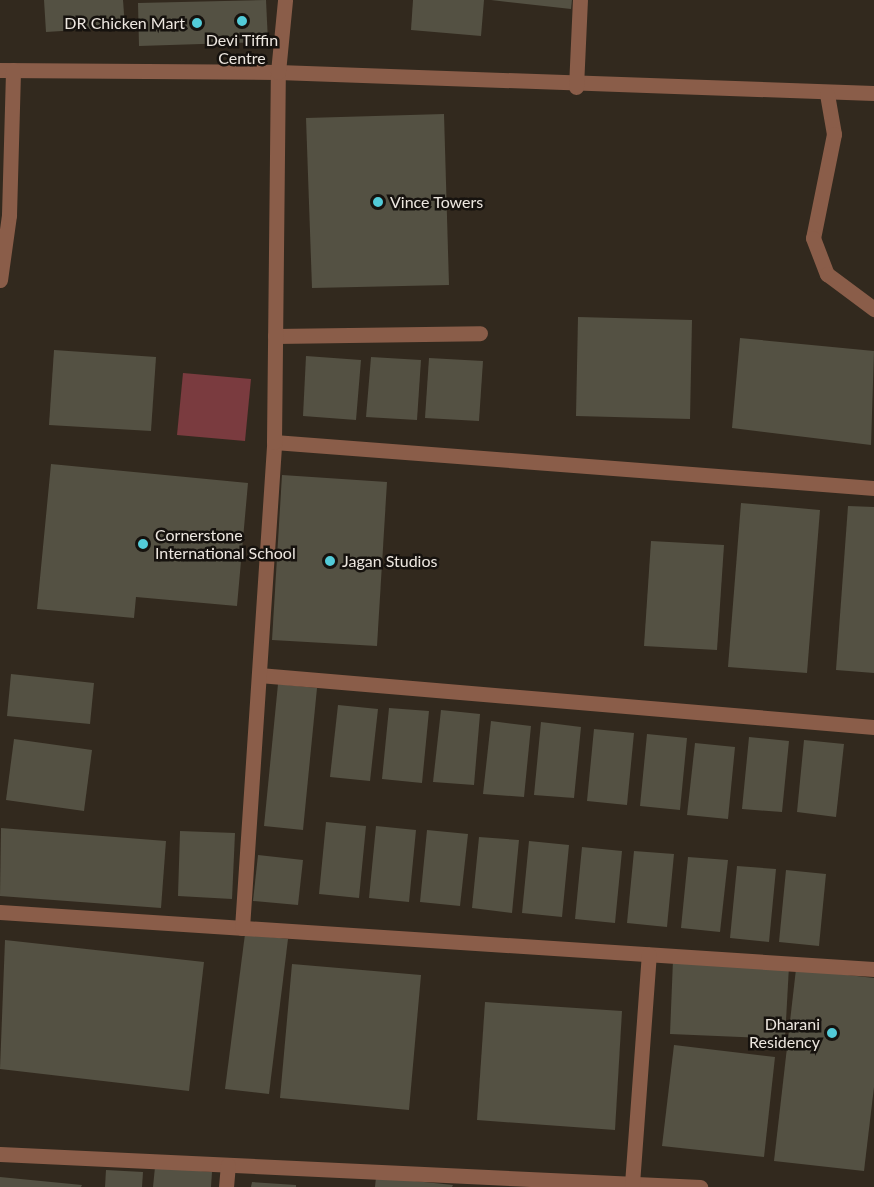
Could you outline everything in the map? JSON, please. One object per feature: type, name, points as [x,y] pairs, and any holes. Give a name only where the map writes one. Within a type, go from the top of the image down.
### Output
[{"type":"street","points":[[242,928],[274,442],[278,72],[285,0]]},
{"type":"street","points":[[576,87],[580,0]]},
{"type":"street","points":[[0,280],[9,214],[7,70],[278,72],[576,87],[827,94],[874,93]]},
{"type":"street","points":[[827,94],[834,134],[813,238],[827,274],[874,309]]},
{"type":"street","points":[[275,336],[480,333]]},
{"type":"street","points":[[274,442],[874,488]]},
{"type":"street","points":[[259,675],[874,727]]},
{"type":"street","points":[[0,912],[874,969]]},
{"type":"street","points":[[632,1184],[649,955]]},
{"type":"street","points":[[0,1154],[228,1165],[493,1182],[700,1187]]},
{"type":"street","points":[[226,1187],[228,1165]]},
{"type":"shaded area","points":[[183,373],[251,379],[245,441],[177,435]]},
{"type":"building","points":[[44,0],[123,0],[125,27],[46,32]]},
{"type":"building","points":[[266,0],[268,42],[139,46],[138,3]]},
{"type":"building","points":[[413,0],[484,0],[481,36],[411,30]]},
{"type":"building","points":[[491,0],[572,0],[571,9]]},
{"type":"building","name":"Vince Towers","points":[[444,114],[449,285],[312,288],[306,118]]},
{"type":"building","points":[[578,317],[692,320],[690,419],[576,416]]},
{"type":"building","points":[[740,338],[874,351],[871,445],[732,428]]},
{"type":"building","points":[[54,350],[156,357],[151,431],[49,425]]},
{"type":"building","points":[[306,356],[361,360],[356,420],[303,416]]},
{"type":"building","points":[[371,357],[421,360],[417,420],[366,417]]},
{"type":"building","points":[[429,358],[483,361],[479,421],[425,418]]},
{"type":"building","name":"Cornerstone International School","points":[[51,464],[248,483],[237,606],[136,597],[134,618],[37,609]]},
{"type":"building","name":"Jagan Studios","points":[[282,475],[387,482],[377,646],[272,640]]},
{"type":"building","points":[[741,503],[820,510],[807,673],[728,667]]},
{"type":"building","points":[[848,506],[874,507],[874,673],[836,670]]},
{"type":"building","points":[[651,541],[724,545],[717,650],[644,646]]},
{"type":"building","points":[[11,674],[94,683],[90,724],[7,716]]},
{"type":"building","points":[[278,684],[317,688],[303,830],[264,826]]},
{"type":"building","points":[[338,705],[378,709],[370,781],[330,777]]},
{"type":"building","points":[[389,708],[429,711],[422,783],[382,779]]},
{"type":"building","points":[[441,710],[480,714],[474,785],[433,782]]},
{"type":"building","points":[[491,721],[531,726],[524,797],[483,794]]},
{"type":"building","points":[[541,722],[581,727],[574,798],[534,795]]},
{"type":"building","points":[[594,729],[634,733],[627,805],[587,801]]},
{"type":"building","points":[[647,734],[687,738],[680,810],[640,806]]},
{"type":"building","points":[[749,737],[789,741],[782,812],[742,809]]},
{"type":"building","points":[[14,739],[92,750],[84,811],[6,800]]},
{"type":"building","points":[[804,740],[844,744],[836,817],[797,812]]},
{"type":"building","points":[[695,743],[735,747],[728,819],[687,815]]},
{"type":"building","points":[[326,822],[366,826],[359,898],[319,894]]},
{"type":"building","points":[[376,826],[416,830],[409,902],[369,898]]},
{"type":"building","points":[[1,828],[166,841],[161,908],[0,896]]},
{"type":"building","points":[[427,830],[468,834],[460,906],[420,902]]},
{"type":"building","points":[[180,831],[235,833],[232,899],[178,896]]},
{"type":"building","points":[[479,837],[519,840],[512,913],[472,908]]},
{"type":"building","points":[[529,841],[569,845],[562,917],[522,913]]},
{"type":"building","points":[[582,847],[622,851],[615,923],[575,919]]},
{"type":"building","points":[[634,851],[674,854],[667,927],[627,923]]},
{"type":"building","points":[[258,855],[303,860],[298,905],[253,901]]},
{"type":"building","points":[[688,857],[728,860],[720,932],[681,928]]},
{"type":"building","points":[[737,866],[776,869],[769,942],[730,938]]},
{"type":"building","points":[[786,870],[826,874],[819,946],[779,942]]},
{"type":"building","points":[[245,934],[288,939],[269,1094],[225,1089]]},
{"type":"building","points":[[5,940],[204,962],[189,1091],[0,1069]]},
{"type":"building","points":[[673,960],[789,966],[785,1039],[670,1034]]},
{"type":"building","points":[[292,964],[421,975],[409,1110],[280,1098]]},
{"type":"building","name":"Dharani Residency","points":[[796,969],[874,978],[874,1087],[864,1171],[774,1161]]},
{"type":"building","points":[[485,1002],[622,1011],[615,1130],[477,1120]]},
{"type":"building","points":[[674,1045],[775,1057],[764,1157],[662,1146]]},
{"type":"building","points":[[155,1167],[212,1172],[211,1187],[153,1187]]},
{"type":"building","points":[[106,1170],[143,1172],[142,1187],[105,1187]]},
{"type":"building","points":[[0,1177],[82,1185],[81,1187],[0,1187]]},
{"type":"building","points":[[376,1177],[453,1185],[452,1187],[375,1187]]},
{"type":"building","points":[[252,1182],[296,1185],[296,1187],[251,1187]]},
{"type":"place","name":"Devi Tiffin Centre","points":[[242,21]]},
{"type":"place","name":"DR Chicken Mart","points":[[197,23]]},
{"type":"place","name":"Vince Towers","points":[[378,202]]},
{"type":"place","name":"Cornerstone International School","points":[[143,544]]},
{"type":"place","name":"Jagan Studios","points":[[330,561]]},
{"type":"place","name":"Dharani Residency","points":[[832,1033]]}]
